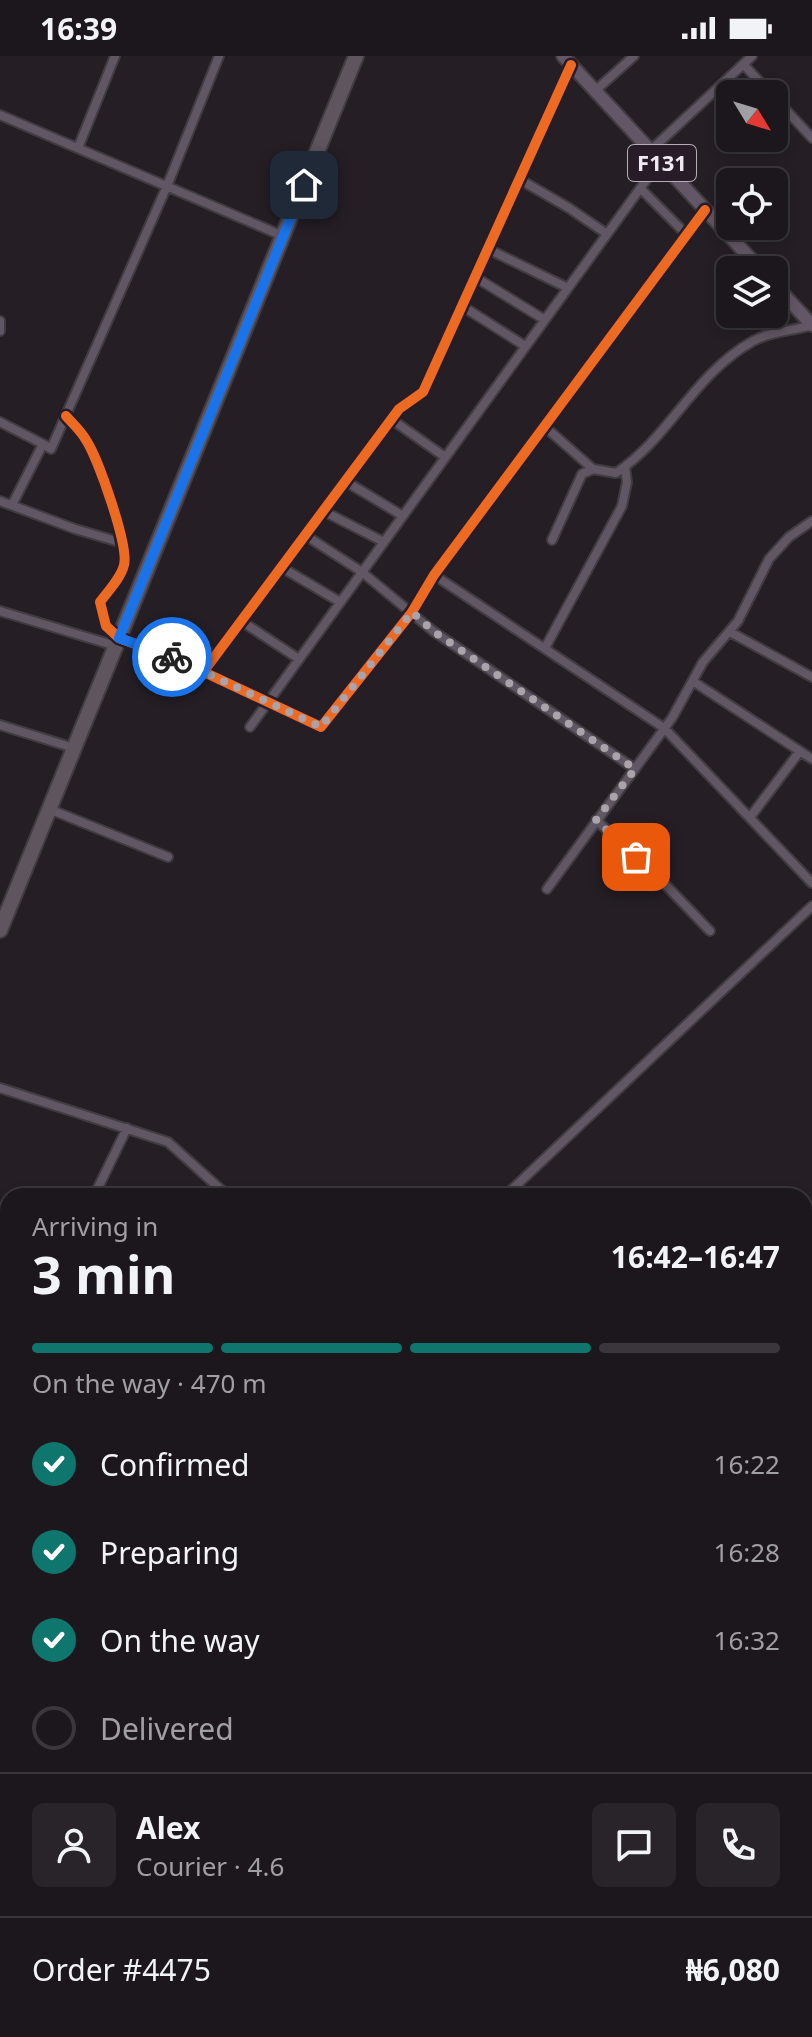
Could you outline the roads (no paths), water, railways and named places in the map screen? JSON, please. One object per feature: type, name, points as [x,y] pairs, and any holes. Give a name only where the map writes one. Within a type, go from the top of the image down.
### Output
[{"type":"highway","points":[[0,930],[356,56]]},
{"type":"main road","name":"F131","points":[[567,60],[748,256]]},
{"type":"main road","points":[[788,299],[812,325]]},
{"type":"street","points":[[78,148],[115,56]]},
{"type":"street","points":[[0,422],[51,449],[167,186],[219,56]]},
{"type":"street","points":[[596,90],[634,56]]},
{"type":"street","points":[[650,151],[752,56]]},
{"type":"street","points":[[204,671],[391,419],[399,409],[423,392],[519,179],[567,60]]},
{"type":"street","points":[[744,65],[758,80]]},
{"type":"street","points":[[788,112],[812,138]]},
{"type":"street","points":[[0,115],[283,236]]},
{"type":"street","points":[[250,727],[660,161]]},
{"type":"street","points":[[519,179],[607,234]]},
{"type":"street","points":[[641,189],[687,235]]},
{"type":"street","points":[[0,611],[117,642],[204,671],[321,727],[412,612],[434,575],[705,210]]},
{"type":"street","points":[[488,249],[568,288]]},
{"type":"street","points":[[475,277],[545,320]]},
{"type":"street","points":[[462,306],[525,346]]},
{"type":"street","points":[[0,321],[0,331]]},
{"type":"street","points":[[544,426],[593,469],[616,473],[636,460],[708,374],[733,355],[770,334],[812,325]]},
{"type":"street","points":[[66,416],[88,443],[123,543],[126,561],[100,606],[106,626],[117,642]]},
{"type":"street","points":[[391,419],[445,457]]},
{"type":"street","points":[[12,505],[43,444]]},
{"type":"street","points":[[545,648],[622,506],[627,482],[625,467]]},
{"type":"street","points":[[552,540],[582,474],[593,469]]},
{"type":"street","points":[[345,481],[403,516]]},
{"type":"street","points":[[0,501],[123,543]]},
{"type":"street","points":[[323,511],[384,542]]},
{"type":"street","points":[[547,889],[664,728],[694,682],[703,662],[730,632],[769,559],[789,537],[812,521]]},
{"type":"street","points":[[305,535],[362,572],[433,631],[635,769]]},
{"type":"street","points":[[281,567],[340,602]]},
{"type":"street","points":[[434,575],[664,728],[812,883]]},
{"type":"street","points":[[241,621],[299,659]]},
{"type":"street","points":[[730,632],[812,677]]},
{"type":"street","points":[[694,682],[812,759]]},
{"type":"street","points":[[0,725],[74,748]]},
{"type":"street","points":[[751,816],[800,751]]},
{"type":"street","points":[[49,809],[168,857]]},
{"type":"street","points":[[596,820],[656,875],[710,931]]},
{"type":"street","points":[[513,1188],[812,906]]},
{"type":"street","points":[[0,1088],[168,1142],[219,1188]]},
{"type":"street","points":[[102,1188],[127,1128]]}]
